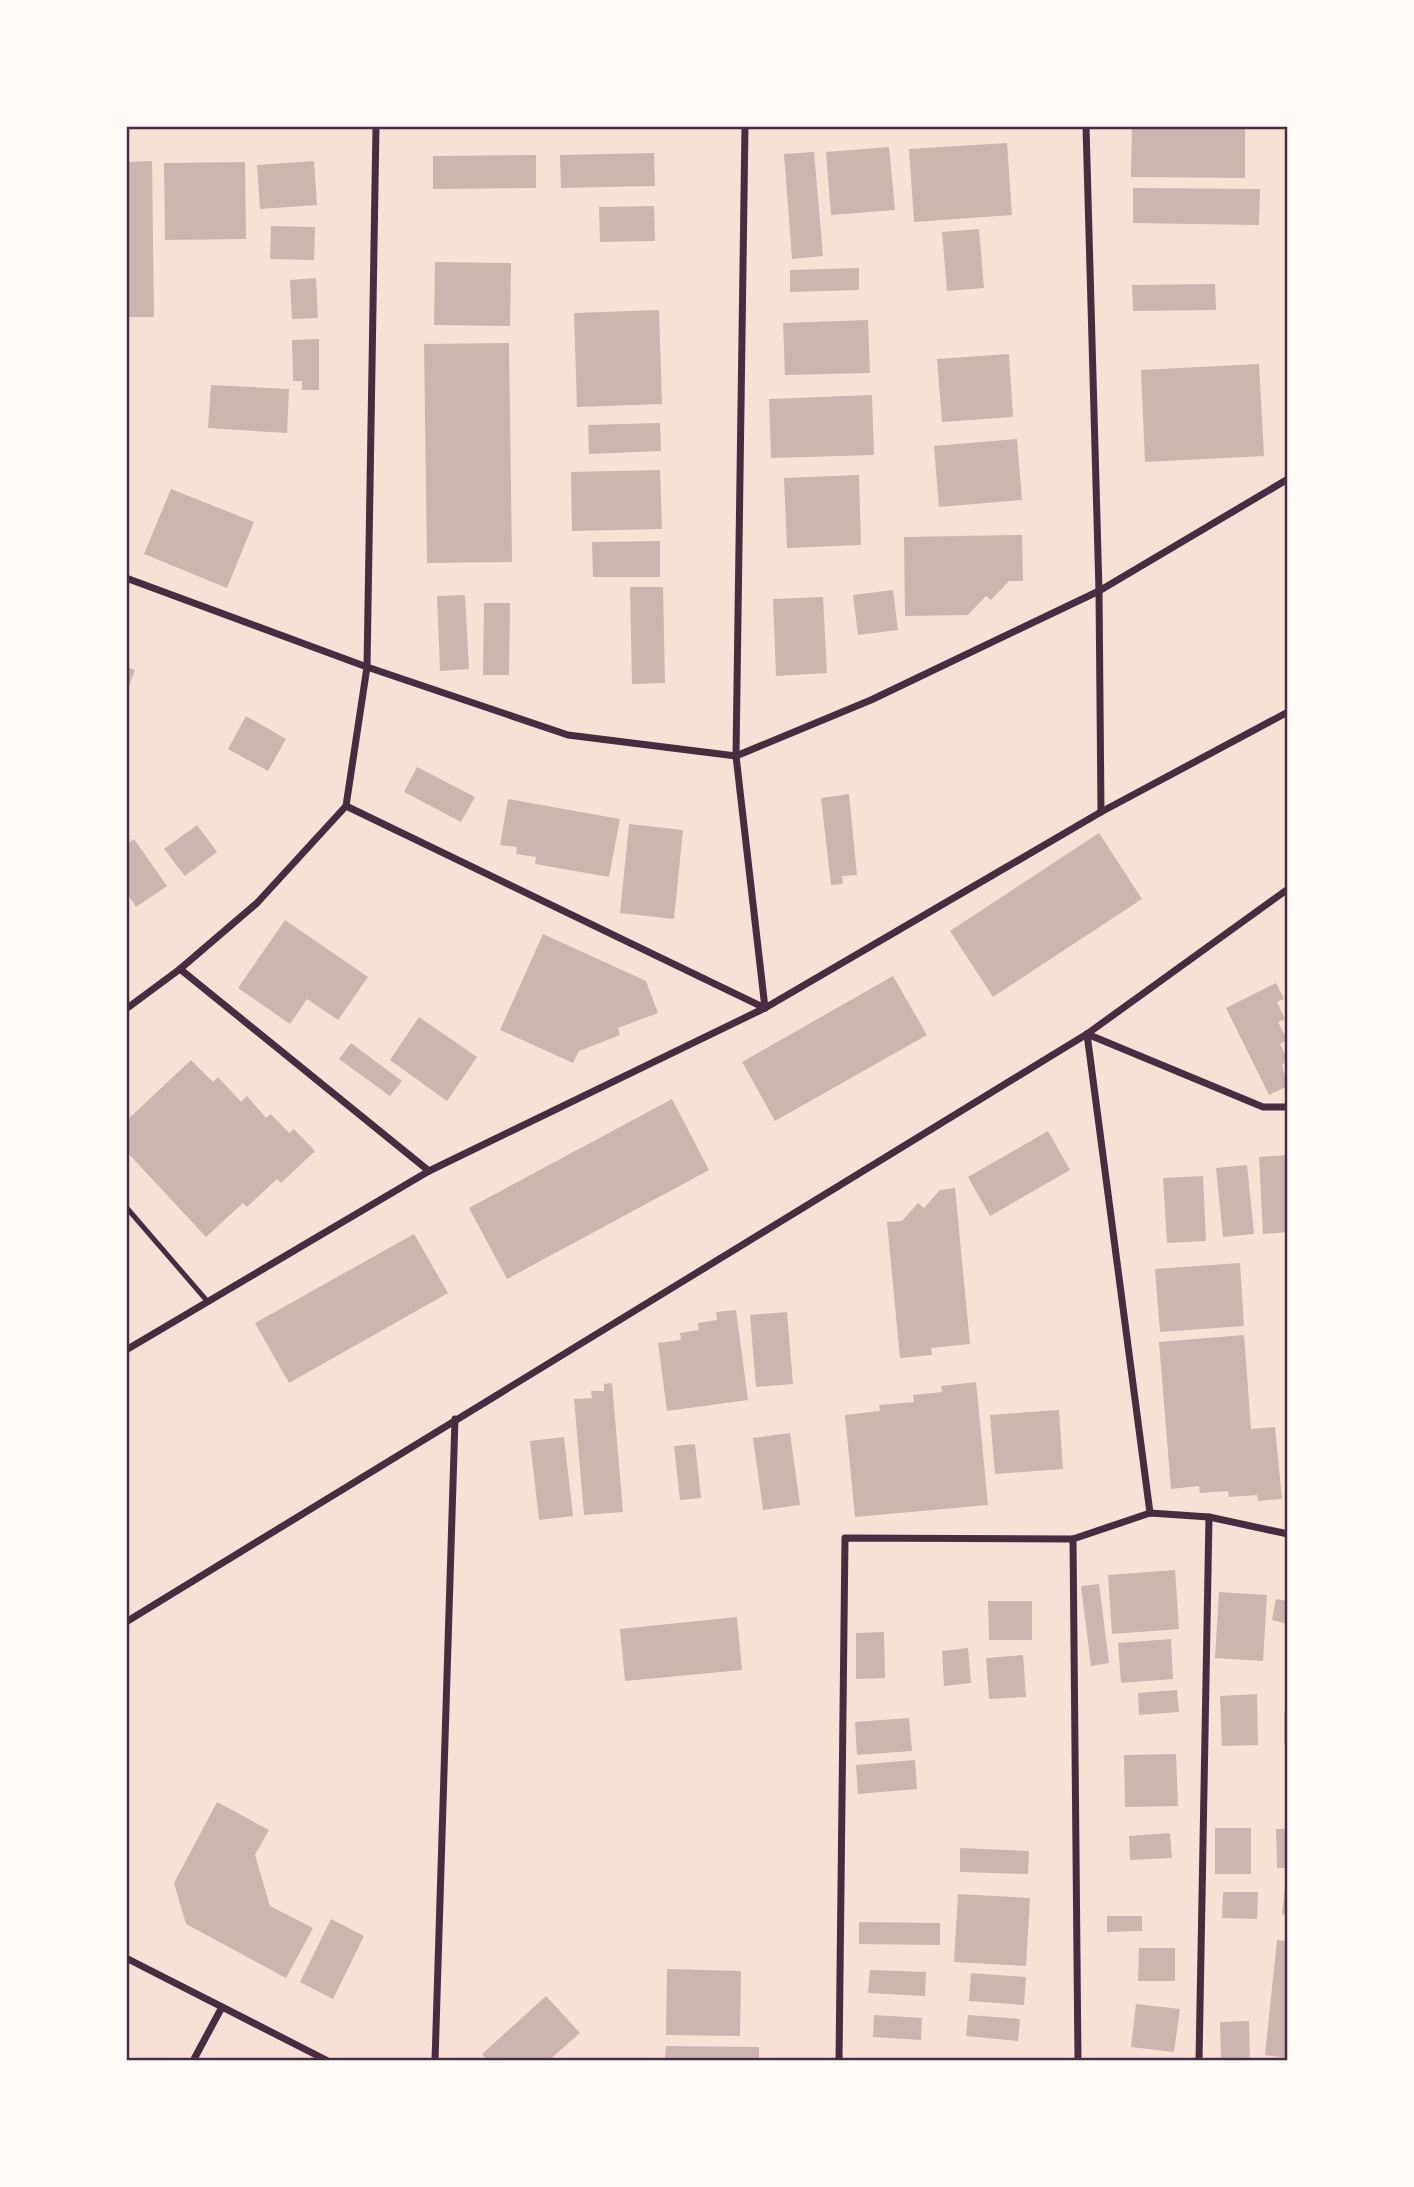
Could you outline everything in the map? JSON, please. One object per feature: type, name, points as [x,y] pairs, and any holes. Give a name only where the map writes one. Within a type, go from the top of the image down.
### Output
[{"type":"street","points":[[126,1009],[180,969],[257,903],[346,806],[368,667],[376,126]]},
{"type":"street","points":[[745,126],[736,756],[765,1008]]},
{"type":"street","points":[[1086,126],[1099,591],[1101,812]]},
{"type":"street","points":[[126,578],[368,667],[568,735],[736,756],[871,700],[1099,591],[1288,479]]},
{"type":"street","points":[[126,1350],[429,1171],[765,1008],[1101,812],[1288,712]]},
{"type":"street","points":[[346,806],[765,1008]]},
{"type":"street","points":[[126,1622],[1087,1034],[1288,889]]},
{"type":"street","points":[[180,969],[429,1171]]},
{"type":"street","points":[[1087,1034],[1263,1107],[1288,1107]]},
{"type":"street","points":[[1087,1034],[1150,1513]]},
{"type":"street","points":[[435,2061],[455,1419]]},
{"type":"street","points":[[839,2061],[845,1538],[1073,1539],[1150,1513],[1209,1517],[1288,1534]]},
{"type":"street","points":[[1199,2061],[1209,1517]]},
{"type":"street","points":[[1073,1539],[1078,2061]]},
{"type":"street","points":[[126,1958],[328,2061]]},
{"type":"street","points":[[192,2061],[222,2007]]},
{"type":"lane","points":[[126,1207],[208,1302]]},
{"type":"building","points":[[1132,126],[1245,126],[1245,178],[1131,177]]},
{"type":"building","points":[[1007,143],[1012,215],[914,222],[909,149]]},
{"type":"building","points":[[889,147],[895,210],[831,215],[826,152]]},
{"type":"building","points":[[814,152],[823,256],[792,259],[784,154]]},
{"type":"building","points":[[654,153],[655,186],[561,188],[560,155]]},
{"type":"building","points":[[536,155],[536,188],[433,189],[433,156]]},
{"type":"building","points":[[152,161],[154,317],[126,317],[126,162]]},
{"type":"building","points":[[314,161],[317,205],[260,209],[257,165]]},
{"type":"building","points":[[245,162],[246,239],[165,240],[164,163]]},
{"type":"building","points":[[1133,188],[1260,189],[1259,225],[1133,223]]},
{"type":"building","points":[[654,206],[655,241],[600,242],[599,207]]},
{"type":"building","points":[[271,226],[315,227],[314,260],[270,259]]},
{"type":"building","points":[[979,229],[984,288],[947,291],[942,232]]},
{"type":"building","points":[[435,262],[511,263],[510,326],[434,325]]},
{"type":"building","points":[[859,268],[859,290],[790,292],[790,270]]},
{"type":"building","points":[[316,278],[318,318],[292,319],[290,280]]},
{"type":"building","points":[[1215,284],[1216,310],[1133,311],[1132,285]]},
{"type":"building","points":[[659,310],[662,404],[577,407],[574,313]]},
{"type":"building","points":[[868,320],[870,373],[785,375],[783,323]]},
{"type":"building","points":[[319,339],[319,390],[302,390],[302,381],[293,381],[292,340]]},
{"type":"building","points":[[509,343],[512,562],[427,563],[424,344]]},
{"type":"building","points":[[1009,354],[1013,417],[942,422],[937,359]]},
{"type":"building","points":[[1259,364],[1264,456],[1145,462],[1141,370]]},
{"type":"building","points":[[211,385],[289,389],[287,433],[208,428]]},
{"type":"building","points":[[872,395],[874,455],[771,458],[769,399]]},
{"type":"building","points":[[660,423],[661,451],[589,454],[588,425]]},
{"type":"building","points":[[1017,439],[1022,500],[939,507],[934,446]]},
{"type":"building","points":[[660,470],[662,529],[572,531],[571,472]]},
{"type":"building","points":[[859,475],[861,545],[787,548],[784,478]]},
{"type":"building","points":[[171,489],[254,522],[227,588],[144,554]]},
{"type":"building","points":[[1022,535],[1023,581],[1009,581],[991,600],[986,596],[968,615],[905,616],[904,537]]},
{"type":"building","points":[[660,541],[660,577],[593,577],[592,542]]},
{"type":"building","points":[[630,587],[663,587],[665,683],[632,684]]},
{"type":"building","points":[[893,590],[898,630],[858,635],[853,595]]},
{"type":"building","points":[[465,595],[469,669],[440,671],[437,596]]},
{"type":"building","points":[[823,597],[827,673],[776,676],[773,599]]},
{"type":"building","points":[[484,603],[510,603],[509,675],[483,675]]},
{"type":"building","points":[[126,667],[135,670],[126,693]]},
{"type":"building","points":[[246,716],[286,739],[268,771],[228,749]]},
{"type":"building","points":[[417,767],[475,797],[461,822],[404,792]]},
{"type":"building","points":[[849,794],[857,875],[842,876],[843,884],[831,885],[821,798]]},
{"type":"building","points":[[508,799],[620,819],[609,877],[535,864],[536,857],[516,854],[517,847],[500,845]]},
{"type":"building","points":[[629,824],[683,830],[674,919],[620,913]]},
{"type":"building","points":[[197,825],[217,852],[185,876],[164,849]]},
{"type":"building","points":[[1099,833],[1142,899],[993,997],[950,931]]},
{"type":"building","points":[[134,839],[167,886],[136,907],[126,892],[126,845]]},
{"type":"building","points":[[285,920],[368,977],[338,1020],[307,999],[290,1024],[238,988]]},
{"type":"building","points":[[543,934],[646,981],[658,1013],[618,1028],[620,1035],[579,1051],[573,1063],[500,1030]]},
{"type":"building","points":[[893,976],[927,1035],[775,1121],[742,1062]]},
{"type":"building","points":[[1276,983],[1284,999],[1277,1002],[1285,1019],[1278,1022],[1287,1040],[1280,1044],[1288,1060],[1282,1065],[1288,1086],[1269,1095],[1226,1008]]},
{"type":"building","points":[[419,1017],[477,1057],[447,1101],[390,1060]]},
{"type":"building","points":[[351,1043],[402,1081],[390,1096],[339,1059]]},
{"type":"building","points":[[191,1060],[213,1082],[218,1077],[241,1102],[247,1096],[266,1118],[271,1114],[289,1133],[294,1129],[315,1151],[281,1183],[277,1179],[247,1207],[243,1203],[206,1237],[126,1151],[126,1121]]},
{"type":"building","points":[[672,1099],[709,1170],[507,1279],[469,1208]]},
{"type":"building","points":[[1048,1131],[1070,1170],[990,1216],[968,1177]]},
{"type":"building","points":[[1288,1155],[1288,1232],[1263,1234],[1259,1157]]},
{"type":"building","points":[[1247,1165],[1254,1234],[1223,1237],[1216,1168]]},
{"type":"building","points":[[1203,1176],[1206,1241],[1167,1243],[1163,1178]]},
{"type":"building","points":[[955,1188],[970,1344],[931,1348],[932,1355],[900,1358],[887,1222],[902,1221],[918,1203],[924,1208],[940,1190]]},
{"type":"building","points":[[414,1234],[448,1293],[289,1383],[255,1323]]},
{"type":"building","points":[[1240,1263],[1244,1326],[1160,1332],[1155,1269]]},
{"type":"building","points":[[736,1310],[748,1400],[667,1411],[658,1343],[681,1340],[680,1333],[699,1330],[698,1323],[717,1320],[716,1312]]},
{"type":"building","points":[[787,1312],[793,1384],[756,1387],[750,1315]]},
{"type":"building","points":[[1244,1335],[1251,1429],[1275,1427],[1282,1499],[1258,1501],[1257,1495],[1229,1497],[1228,1491],[1200,1493],[1199,1486],[1171,1489],[1159,1342]]},
{"type":"building","points":[[976,1382],[988,1505],[855,1517],[845,1415],[880,1411],[879,1405],[914,1402],[913,1395],[942,1392],[941,1386]]},
{"type":"building","points":[[612,1383],[623,1512],[584,1515],[574,1399],[592,1398],[591,1391],[604,1391],[604,1384]]},
{"type":"building","points":[[1059,1410],[1063,1469],[995,1474],[990,1415]]},
{"type":"building","points":[[790,1433],[800,1505],[763,1510],[753,1438]]},
{"type":"building","points":[[564,1437],[573,1516],[539,1520],[530,1441]]},
{"type":"building","points":[[695,1444],[701,1498],[680,1500],[674,1446]]},
{"type":"building","points":[[1175,1570],[1179,1629],[1112,1634],[1108,1575]]},
{"type":"building","points":[[1099,1584],[1109,1663],[1091,1666],[1081,1586]]},
{"type":"building","points":[[1219,1592],[1267,1595],[1263,1661],[1215,1658]]},
{"type":"building","points":[[1276,1599],[1288,1601],[1288,1624],[1272,1620]]},
{"type":"building","points":[[988,1601],[1032,1601],[1032,1640],[989,1640]]},
{"type":"building","points":[[737,1617],[742,1670],[625,1681],[620,1629]]},
{"type":"building","points":[[884,1632],[885,1678],[856,1679],[856,1633]]},
{"type":"building","points":[[1171,1639],[1173,1679],[1121,1683],[1118,1643]]},
{"type":"building","points":[[968,1648],[971,1683],[944,1686],[942,1651]]},
{"type":"building","points":[[1023,1655],[1026,1697],[989,1699],[986,1658]]},
{"type":"building","points":[[1177,1690],[1179,1712],[1139,1715],[1138,1693]]},
{"type":"building","points":[[1257,1694],[1258,1745],[1222,1746],[1220,1696]]},
{"type":"building","points":[[1284,1711],[1288,1711],[1288,1744],[1284,1744]]},
{"type":"building","points":[[909,1718],[912,1751],[857,1755],[855,1722]]},
{"type":"building","points":[[1176,1754],[1178,1806],[1125,1807],[1124,1755]]},
{"type":"building","points":[[915,1760],[917,1789],[858,1794],[856,1765]]},
{"type":"building","points":[[217,1802],[269,1830],[255,1855],[270,1906],[313,1928],[286,1978],[186,1924],[174,1883]]},
{"type":"building","points":[[1215,1828],[1251,1828],[1251,1874],[1215,1874]]},
{"type":"building","points":[[1276,1829],[1288,1829],[1288,1868],[1277,1868]]},
{"type":"building","points":[[1170,1833],[1172,1858],[1130,1860],[1129,1836]]},
{"type":"building","points":[[960,1848],[1029,1851],[1028,1874],[960,1872]]},
{"type":"building","points":[[1285,1886],[1288,1886],[1288,1915],[1282,1914]]},
{"type":"building","points":[[1223,1892],[1258,1892],[1257,1919],[1222,1918]]},
{"type":"building","points":[[958,1894],[1030,1898],[1026,1966],[954,1962]]},
{"type":"building","points":[[1107,1916],[1142,1916],[1142,1931],[1107,1932]]},
{"type":"building","points":[[331,1919],[364,1936],[333,1999],[300,1982]]},
{"type":"building","points":[[859,1922],[940,1923],[940,1945],[859,1944]]},
{"type":"building","points":[[1277,1940],[1288,1941],[1288,2058],[1265,2055]]},
{"type":"building","points":[[1139,1948],[1175,1948],[1175,1981],[1138,1981]]},
{"type":"building","points":[[667,1969],[741,1971],[740,2036],[666,2035]]},
{"type":"building","points":[[870,1970],[926,1972],[925,1996],[868,1993]]},
{"type":"building","points":[[971,1973],[1026,1977],[1024,2005],[969,2001]]},
{"type":"building","points":[[546,1996],[580,2033],[548,2061],[488,2061],[482,2054]]},
{"type":"building","points":[[1136,2004],[1180,2009],[1174,2052],[1131,2047]]},
{"type":"building","points":[[874,2015],[922,2018],[921,2040],[873,2037]]},
{"type":"building","points":[[968,2015],[1020,2019],[1018,2041],[966,2036]]},
{"type":"building","points":[[1249,2021],[1250,2061],[1221,2061],[1220,2022]]},
{"type":"building","points":[[666,2046],[759,2047],[759,2061],[665,2061]]}]
